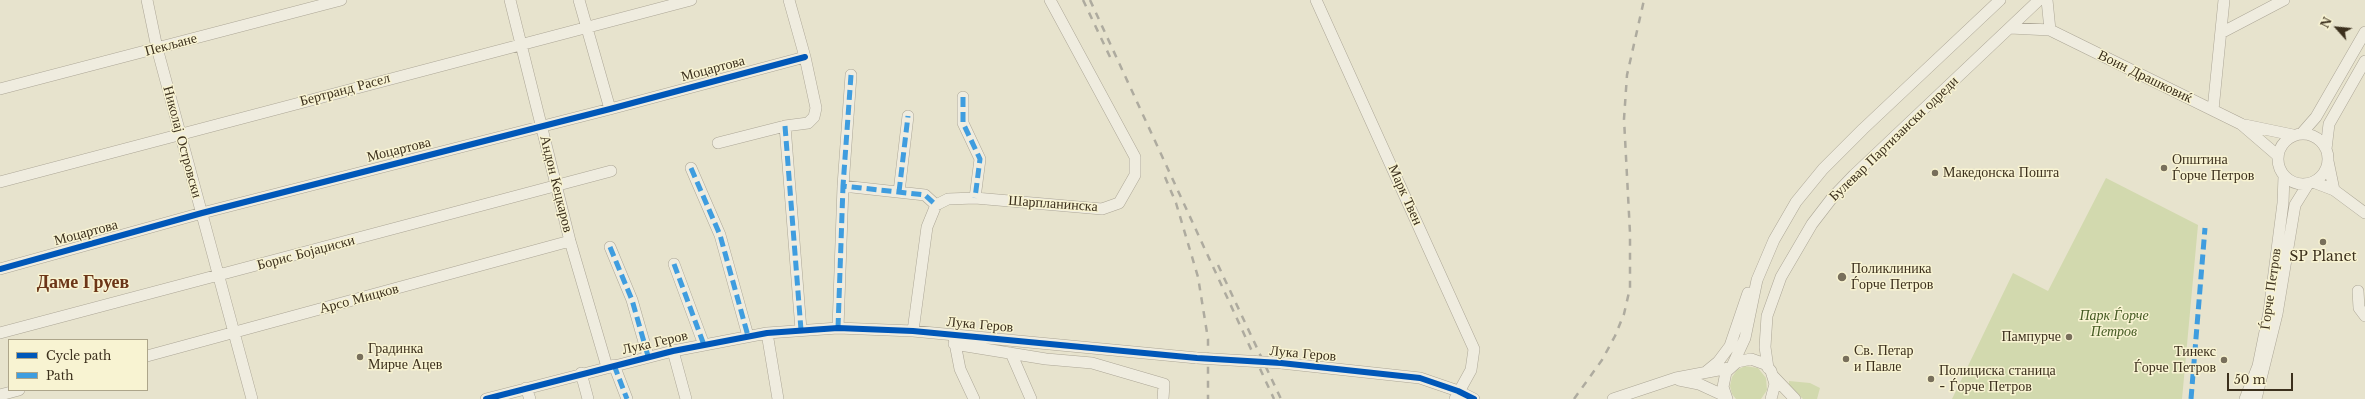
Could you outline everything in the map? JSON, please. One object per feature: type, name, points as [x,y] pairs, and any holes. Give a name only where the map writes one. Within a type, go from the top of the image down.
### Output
[{"type":"street","name":"Николај Островски","points":[[147,0],[157,48],[252,399]]},
{"type":"street","name":"Пекљане","points":[[0,89],[341,0]]},
{"type":"street","name":"Андон Кецкаров","points":[[510,0],[570,241],[611,366],[627,399]]},
{"type":"street","points":[[579,0],[610,109]]},
{"type":"street","name":"Бертранд Расел","points":[[0,182],[521,43],[586,28],[691,0]]},
{"type":"street","points":[[718,143],[785,126],[808,123],[814,117],[816,108],[805,57],[789,0]]},
{"type":"street","name":"Шарпланинска","points":[[936,205],[948,199],[975,198],[1102,209],[1119,203],[1130,188],[1135,175],[1135,157],[1050,0]]},
{"type":"street","name":"Марк Твен","points":[[1316,0],[1474,349],[1471,370],[1456,395]]},
{"type":"street","name":"Булевар Партизански одреди","points":[[1726,398],[1723,382],[1745,338],[1757,280],[1780,228],[1808,187],[1863,129],[2000,0]]},
{"type":"street","name":"Булевар Партизански одреди","points":[[1771,399],[1775,388],[1765,347],[1767,316],[1784,272],[1812,224],[1832,198],[1850,180],[2039,0]]},
{"type":"street","points":[[2047,0],[2050,30]]},
{"type":"street","points":[[2213,110],[2224,0]]},
{"type":"street","points":[[2220,33],[2284,0]]},
{"type":"street","name":"Воин Драшковиќ","points":[[2010,28],[2050,30],[2241,124],[2278,155]]},
{"type":"street","points":[[2278,155],[2283,143],[2298,134],[2316,117],[2365,32]]},
{"type":"street","name":"Моцартова","points":[[0,269],[202,213],[541,127],[805,57]]},
{"type":"street","points":[[2334,190],[2326,149],[2329,124],[2365,61]]},
{"type":"street","points":[[838,328],[843,186],[851,75]]},
{"type":"street","points":[[2346,94],[2365,76]]},
{"type":"street","points":[[963,97],[963,123],[980,159],[975,198]]},
{"type":"street","points":[[899,192],[908,116]]},
{"type":"street","name":"Воин Драшковиќ","points":[[2241,124],[2298,134]]},
{"type":"street","points":[[785,126],[801,330]]},
{"type":"street","points":[[2298,134],[2315,136],[2326,149]]},
{"type":"street","name":"Ѓорче Петров","points":[[2246,399],[2258,366],[2269,312],[2283,203],[2284,176],[2278,164],[2278,155]]},
{"type":"street","name":"Ѓорче Петров","points":[[2256,399],[2277,314],[2295,205],[2311,183],[2326,170],[2328,161]]},
{"type":"street","points":[[691,168],[720,235],[748,336]]},
{"type":"street","name":"Борис Бојаџиски","points":[[0,333],[219,277],[611,171]]},
{"type":"street","points":[[2284,176],[2295,183],[2311,183],[2334,190],[2365,213]]},
{"type":"street","points":[[843,186],[925,195],[936,205],[926,227],[913,331]]},
{"type":"street","name":"Арсо Мицков","points":[[148,356],[570,241]]},
{"type":"street","points":[[610,247],[632,300],[648,356]]},
{"type":"street","points":[[674,264],[704,344]]},
{"type":"street","points":[[1707,371],[1718,362],[1730,346],[1745,300],[1757,280]]},
{"type":"street","points":[[2358,291],[2360,308],[2365,316]]},
{"type":"street","name":"Лука Геров","points":[[486,399],[648,356],[704,344],[767,333],[838,328],[913,331],[954,340],[1282,363],[1420,378],[1456,395],[1474,399]]},
{"type":"street","points":[[767,333],[778,399]]},
{"type":"street","points":[[974,399],[960,370],[954,340],[1011,353],[1092,363],[1164,384],[1163,399]]},
{"type":"street","points":[[673,351],[686,399]]},
{"type":"street","points":[[1011,353],[1031,399]]},
{"type":"street","points":[[1613,399],[1662,382],[1731,366],[1742,360],[1751,359],[1761,362],[1795,399]]},
{"type":"street","points":[[581,373],[588,399]]},
{"type":"street","points":[[1662,382],[1688,381],[1726,398]]},
{"type":"street","points":[[526,388],[530,399]]},
{"type":"street","points":[[0,395],[15,391]]},
{"type":"green space","name":"Парк Ѓорче Петров","points":[[2106,178],[2198,225],[2182,399],[1952,399],[2013,273],[2048,291]]},
{"type":"green space","points":[[1745,366],[1758,368],[1766,378],[1767,390],[1761,399],[1736,399],[1732,394],[1730,386],[1732,377],[1737,370]]},
{"type":"green space","points":[[1789,381],[1810,383],[1820,388],[1817,399],[1803,399],[1789,386]]},
{"type":"railway","points":[[1083,0],[1111,59]]},
{"type":"railway","points":[[1090,0],[1274,399]]},
{"type":"railway","points":[[1574,399],[1602,360],[1615,336],[1624,314],[1630,288],[1630,233],[1624,119],[1627,75],[1644,0]]},
{"type":"railway","points":[[1165,177],[1176,203],[1198,277],[1208,339],[1208,399]]},
{"type":"railway","points":[[1218,265],[1281,399]]},
{"type":"marked path","points":[[851,75],[843,186],[925,195],[936,205]]},
{"type":"marked path","points":[[963,97],[963,123],[980,159],[975,198]]},
{"type":"marked path","points":[[899,192],[908,116]]},
{"type":"marked path","points":[[785,126],[801,330]]},
{"type":"marked path","points":[[691,168],[720,235],[748,336]]},
{"type":"marked path","points":[[838,328],[843,186]]},
{"type":"marked path","points":[[2191,399],[2205,228]]},
{"type":"marked path","points":[[610,247],[632,300],[648,356]]},
{"type":"marked path","points":[[674,264],[704,345]]},
{"type":"marked path","points":[[614,365],[627,399]]},
{"type":"cycle path","points":[[0,269],[202,213],[610,109],[805,57]]},
{"type":"cycle path","points":[[486,399],[673,351],[767,333],[838,328],[913,331],[1197,358],[1281,363],[1420,378],[1458,391],[1474,399]]},
{"type":"place","name":"Општина Ѓорче Петров","points":[[2164,168]]},
{"type":"place","name":"Македонска Пошта","points":[[1935,173]]},
{"type":"place","name":"SP Planet","points":[[2323,242]]},
{"type":"place","name":"Поликлиника Ѓорче Петров","points":[[1842,277]]},
{"type":"place","name":"Пампурче","points":[[2069,337]]},
{"type":"place","name":"Градинка Мирче Ацев","points":[[360,357]]},
{"type":"place","name":"Св. Петар и Павле","points":[[1846,359]]},
{"type":"place","name":"Тинекс Ѓорче Петров","points":[[2224,360]]},
{"type":"place","name":"Полициска станица - Ѓорче Петров","points":[[1931,379]]},
{"type":"district","name":"Даме Груев","points":[[83,283]]}]
